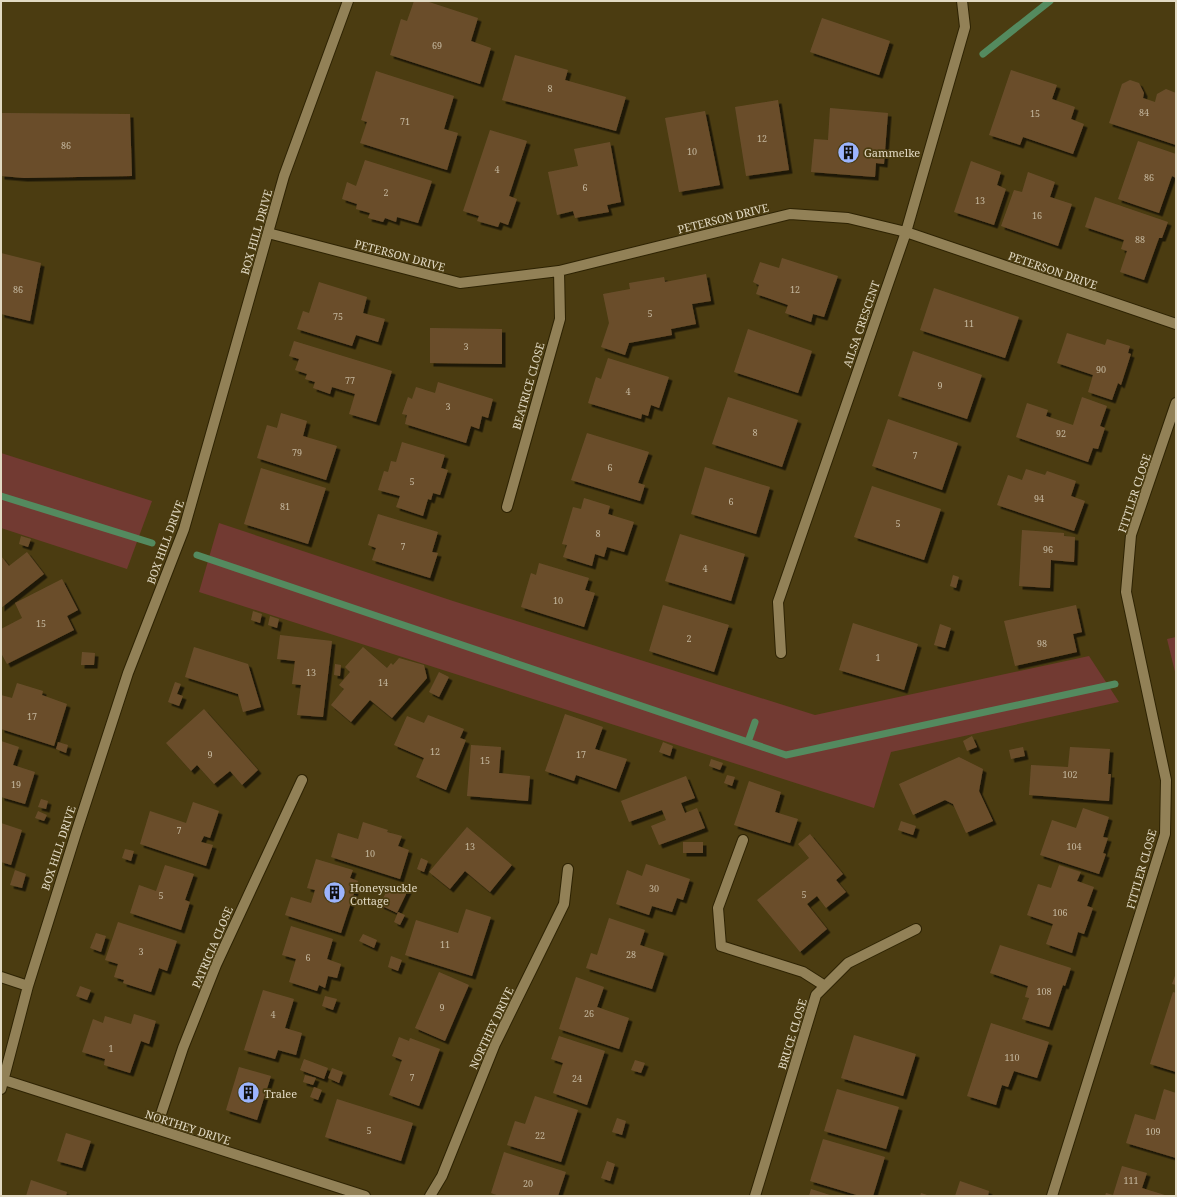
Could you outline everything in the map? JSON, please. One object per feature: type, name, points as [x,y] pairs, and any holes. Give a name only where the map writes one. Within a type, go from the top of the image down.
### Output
[{"type":"street","name":"BOX HILL DRIVE","points":[[2,1085],[28,986],[128,674],[184,529],[284,176],[348,1]]},
{"type":"street","name":"AILSA CRESCENT","points":[[781,653],[778,602],[906,232],[965,27],[962,1]]},
{"type":"street","name":"PETERSON DRIVE","points":[[268,232],[460,283],[559,271],[790,214],[848,218],[906,232],[1176,324]]},
{"type":"street","name":"BEATRICE CLOSE","points":[[507,507],[560,319],[559,271]]},
{"type":"street","name":"FITTLER CLOSE","points":[[1052,1196],[1165,834],[1171,779],[1126,592],[1131,536],[1174,417],[1176,403]]},
{"type":"street","name":"PATRICIA CLOSE","points":[[156,1129],[183,1048],[216,965],[302,780]]},
{"type":"street","points":[[743,840],[718,908],[721,946],[803,972],[825,986]]},
{"type":"street","name":"NORTHEY DRIVE","points":[[430,1196],[442,1176],[495,1044],[564,904],[568,868]]},
{"type":"street","name":"BRUCE CLOSE","points":[[755,1196],[816,995],[848,963],[916,929]]},
{"type":"street","points":[[1,977],[28,986]]},
{"type":"street","name":"NORTHEY DRIVE","points":[[2,1085],[156,1129],[365,1196]]},
{"type":"shaded area","points":[[1,453],[152,501],[127,569],[1,528]]},
{"type":"shaded area","points":[[219,523],[453,601],[815,715],[1089,656],[1119,702],[891,752],[874,808],[199,592]]},
{"type":"shaded area","points":[[1176,637],[1176,676],[1167,639]]},
{"type":"building","points":[[414,1],[426,1],[478,18],[471,41],[491,48],[480,84],[390,55],[401,19],[407,21]]},
{"type":"building","points":[[822,18],[890,41],[879,75],[810,52]]},
{"type":"building","points":[[515,55],[568,70],[565,80],[626,97],[616,131],[502,100]]},
{"type":"building","points":[[1011,70],[1057,85],[1052,99],[1075,107],[1071,119],[1084,124],[1073,154],[1023,137],[1020,145],[989,135]]},
{"type":"building","points":[[376,71],[454,96],[444,129],[458,133],[447,170],[360,143],[367,122],[361,120]]},
{"type":"building","points":[[1130,80],[1139,83],[1144,93],[1143,98],[1155,102],[1157,94],[1166,89],[1176,93],[1176,145],[1109,123],[1122,84]]},
{"type":"building","points":[[778,100],[789,170],[746,176],[735,107]]},
{"type":"building","name":"Gammelke","points":[[830,108],[888,113],[884,164],[876,163],[875,177],[811,172],[814,139],[828,140]]},
{"type":"building","points":[[705,111],[720,185],[679,192],[665,118]]},
{"type":"building","points":[[1,113],[130,114],[132,176],[24,178],[1,176]]},
{"type":"building","points":[[490,130],[527,141],[509,196],[517,199],[508,225],[500,222],[498,227],[477,221],[479,216],[463,211]]},
{"type":"building","points":[[1138,141],[1176,154],[1176,178],[1172,176],[1159,213],[1118,199]]},
{"type":"building","points":[[610,142],[621,202],[607,205],[609,212],[575,218],[573,211],[557,215],[548,172],[578,166],[574,149]]},
{"type":"building","points":[[365,160],[432,181],[418,223],[397,217],[396,222],[385,218],[383,222],[368,218],[370,213],[356,209],[357,204],[342,199],[347,182],[356,186]]},
{"type":"building","points":[[971,161],[1001,172],[997,185],[1006,189],[994,225],[954,212]]},
{"type":"building","points":[[1028,172],[1055,182],[1050,197],[1072,204],[1058,246],[1001,226],[1014,190],[1022,192]]},
{"type":"building","points":[[1095,197],[1168,222],[1162,238],[1159,238],[1144,280],[1120,272],[1127,251],[1121,249],[1124,240],[1085,227]]},
{"type":"building","points":[[1,253],[41,263],[30,321],[1,314]]},
{"type":"building","points":[[782,258],[838,276],[824,317],[813,314],[811,322],[785,313],[788,305],[756,294],[759,285],[753,282],[760,262],[779,268]]},
{"type":"building","points":[[706,274],[711,301],[692,304],[696,324],[671,329],[672,335],[629,343],[625,355],[601,347],[609,323],[603,294],[630,289],[629,283],[664,277],[665,282]]},
{"type":"building","points":[[319,282],[367,297],[363,313],[385,319],[378,342],[356,335],[352,346],[297,329],[303,311],[309,313]]},
{"type":"building","points":[[934,288],[1019,317],[1005,358],[920,330]]},
{"type":"building","points":[[430,328],[502,329],[502,364],[430,363]]},
{"type":"building","points":[[748,329],[812,351],[798,393],[734,372]]},
{"type":"building","points":[[1067,333],[1105,345],[1107,339],[1130,346],[1128,353],[1131,354],[1121,385],[1118,383],[1112,400],[1088,392],[1093,375],[1057,363]]},
{"type":"building","points":[[294,341],[392,371],[376,422],[349,414],[355,394],[332,387],[330,394],[313,388],[315,382],[305,379],[307,374],[295,370],[299,359],[289,356]]},
{"type":"building","points":[[913,351],[982,375],[967,419],[898,396]]},
{"type":"building","points":[[608,358],[669,377],[659,408],[651,405],[648,416],[642,414],[641,419],[588,403],[596,377],[601,379]]},
{"type":"building","points":[[438,382],[493,399],[488,418],[482,416],[479,429],[471,426],[466,443],[405,424],[407,415],[402,414],[408,397],[412,399],[416,387],[435,393]]},
{"type":"building","points":[[728,397],[798,420],[782,467],[712,444]]},
{"type":"building","points":[[1082,397],[1107,406],[1100,426],[1105,428],[1098,449],[1093,448],[1088,462],[1016,437],[1027,403],[1048,410],[1046,416],[1073,425]]},
{"type":"building","points":[[281,413],[307,421],[303,436],[337,446],[326,480],[257,458],[267,425],[277,428]]},
{"type":"building","points":[[888,419],[958,443],[942,490],[872,466]]},
{"type":"building","points":[[587,433],[649,452],[638,483],[645,485],[640,501],[571,480]]},
{"type":"building","points":[[402,442],[445,455],[441,468],[448,470],[440,495],[433,493],[431,500],[428,499],[423,516],[396,507],[400,496],[378,490],[384,471],[388,472],[391,461],[396,462]]},
{"type":"building","points":[[705,467],[770,487],[756,534],[691,514]]},
{"type":"building","points":[[261,468],[326,488],[308,544],[244,524]]},
{"type":"building","points":[[1026,469],[1045,475],[1047,471],[1076,481],[1071,496],[1085,501],[1074,531],[997,505],[1008,475],[1022,480]]},
{"type":"building","points":[[872,486],[941,509],[924,560],[854,537]]},
{"type":"building","points":[[584,498],[610,506],[608,514],[634,522],[624,552],[607,547],[604,557],[595,554],[592,566],[563,557],[567,545],[562,544],[573,507],[581,509]]},
{"type":"building","points":[[378,514],[438,532],[432,552],[438,553],[430,578],[372,560],[376,548],[368,545]]},
{"type":"building","points":[[1022,530],[1064,533],[1064,536],[1075,537],[1074,562],[1051,560],[1050,588],[1019,586]]},
{"type":"building","points":[[680,534],[745,554],[731,601],[665,581]]},
{"type":"building","points":[[21,536],[31,539],[28,547],[19,544]]},
{"type":"building","points":[[27,552],[44,574],[1,608],[1,556],[9,566]]},
{"type":"building","points":[[539,563],[589,578],[585,590],[595,593],[584,627],[521,607],[531,573],[536,575]]},
{"type":"building","points":[[953,575],[959,577],[956,588],[950,586]]},
{"type":"building","points":[[62,579],[78,610],[67,616],[74,630],[7,664],[1,653],[1,629],[22,618],[15,603]]},
{"type":"building","points":[[663,605],[729,625],[714,672],[649,651]]},
{"type":"building","points":[[1076,605],[1082,632],[1073,634],[1077,652],[1015,666],[1004,621]]},
{"type":"building","points":[[253,611],[262,614],[260,623],[251,620]]},
{"type":"building","points":[[270,616],[279,619],[277,628],[268,625]]},
{"type":"building","points":[[853,623],[918,644],[904,690],[839,670]]},
{"type":"building","points":[[940,624],[951,628],[945,648],[934,645]]},
{"type":"building","points":[[280,635],[332,641],[323,717],[297,715],[301,685],[292,684],[295,661],[277,659]]},
{"type":"building","points":[[194,647],[248,664],[261,707],[243,712],[238,694],[185,677]]},
{"type":"building","points":[[363,647],[387,668],[391,663],[393,665],[399,658],[424,665],[427,678],[392,718],[370,700],[351,722],[331,705],[344,689],[339,685],[350,672],[345,667]]},
{"type":"building","points":[[82,652],[95,653],[94,665],[81,665]]},
{"type":"building","points":[[335,664],[341,665],[340,676],[334,675]]},
{"type":"building","points":[[439,672],[449,677],[439,697],[429,692]]},
{"type":"building","points":[[175,682],[181,684],[177,694],[183,696],[179,706],[168,702]]},
{"type":"building","points":[[17,683],[43,691],[42,695],[67,704],[54,746],[1,729],[1,695],[12,698]]},
{"type":"building","points":[[204,709],[258,770],[242,785],[230,771],[214,784],[197,765],[191,771],[166,743]]},
{"type":"building","points":[[565,714],[603,727],[595,749],[627,759],[616,789],[576,775],[574,781],[545,771]]},
{"type":"building","points":[[428,715],[464,729],[460,738],[466,740],[446,790],[416,777],[424,758],[394,745],[407,716],[424,723]]},
{"type":"building","points":[[972,736],[977,747],[967,751],[963,741]]},
{"type":"building","points":[[1,741],[19,747],[13,765],[35,772],[25,804],[1,797]]},
{"type":"building","points":[[58,742],[68,745],[66,753],[56,749]]},
{"type":"building","points":[[663,742],[673,746],[670,756],[659,752]]},
{"type":"building","points":[[471,745],[501,747],[499,773],[530,776],[528,801],[467,796]]},
{"type":"building","points":[[1023,747],[1025,756],[1011,759],[1009,750]]},
{"type":"building","points":[[1070,747],[1110,749],[1108,774],[1111,774],[1109,801],[1029,795],[1031,765],[1068,767]]},
{"type":"building","points":[[959,757],[983,769],[979,791],[993,821],[966,833],[953,804],[945,800],[913,815],[899,784]]},
{"type":"building","points":[[711,759],[723,763],[720,770],[709,766]]},
{"type":"building","points":[[727,775],[735,777],[732,786],[724,783]]},
{"type":"building","points":[[686,776],[695,798],[681,803],[685,813],[697,808],[705,828],[659,845],[651,826],[666,820],[662,810],[629,822],[621,801]]},
{"type":"building","points":[[749,781],[781,792],[775,812],[798,819],[790,843],[734,825]]},
{"type":"building","points":[[41,799],[48,801],[46,809],[38,807]]},
{"type":"building","points":[[193,802],[219,811],[210,838],[204,836],[201,842],[213,845],[206,866],[140,844],[150,811],[186,823]]},
{"type":"building","points":[[1083,808],[1109,817],[1103,837],[1108,838],[1103,853],[1106,854],[1099,874],[1040,855],[1052,820],[1076,828]]},
{"type":"building","points":[[38,811],[47,815],[44,821],[35,818]]},
{"type":"building","points":[[901,821],[916,826],[913,835],[898,830]]},
{"type":"building","points":[[363,822],[388,830],[387,832],[402,836],[398,846],[409,850],[400,879],[331,857],[338,833],[358,839]]},
{"type":"building","points":[[1,823],[22,830],[11,865],[1,862]]},
{"type":"building","points":[[467,827],[512,865],[490,892],[465,871],[450,889],[429,872]]},
{"type":"building","points":[[810,834],[843,874],[836,880],[846,892],[826,908],[817,896],[807,904],[827,929],[800,952],[757,900],[809,858],[798,844]]},
{"type":"building","points":[[683,842],[703,842],[703,853],[683,853]]},
{"type":"building","points":[[125,849],[134,851],[131,861],[122,858]]},
{"type":"building","points":[[421,858],[428,861],[424,872],[417,869]]},
{"type":"building","name":"Honeysuckle Cottage","points":[[316,859],[353,870],[350,878],[358,881],[341,933],[285,915],[291,897],[311,903],[315,890],[307,888]]},
{"type":"building","points":[[646,864],[690,879],[683,900],[677,898],[672,912],[652,906],[649,915],[616,904],[627,870],[642,876]]},
{"type":"building","points":[[165,865],[194,874],[185,900],[190,902],[181,930],[130,913],[139,885],[156,891]]},
{"type":"building","points":[[1059,865],[1081,872],[1077,881],[1094,887],[1087,906],[1093,908],[1084,934],[1078,932],[1072,953],[1046,944],[1053,924],[1027,915],[1038,884],[1051,888]]},
{"type":"building","points":[[15,870],[26,874],[22,888],[10,885]]},
{"type":"building","points":[[401,884],[409,888],[397,913],[380,905],[389,886],[398,890]]},
{"type":"building","points":[[466,909],[491,917],[472,976],[405,955],[416,920],[458,933]]},
{"type":"building","points":[[398,912],[405,915],[400,925],[394,922]]},
{"type":"building","points":[[609,918],[645,930],[640,945],[664,953],[652,989],[586,968],[591,953],[597,955]]},
{"type":"building","points":[[118,922],[177,941],[167,971],[159,968],[151,992],[123,983],[124,980],[114,977],[118,964],[105,960]]},
{"type":"building","points":[[291,926],[333,939],[327,959],[341,964],[337,978],[328,976],[325,988],[319,985],[317,991],[289,982],[296,959],[282,955]]},
{"type":"building","points":[[96,933],[106,936],[101,952],[90,948]]},
{"type":"building","points":[[363,934],[377,940],[374,948],[359,941]]},
{"type":"building","points":[[1000,945],[1071,968],[1065,986],[1063,985],[1049,1027],[1022,1019],[1029,998],[1025,997],[1028,986],[990,973]]},
{"type":"building","points":[[391,956],[402,960],[398,971],[388,967]]},
{"type":"building","points":[[439,972],[469,985],[445,1041],[415,1028]]},
{"type":"building","points":[[1176,973],[1176,985],[1172,984]]},
{"type":"building","points":[[576,977],[604,987],[597,1007],[629,1018],[619,1049],[559,1029]]},
{"type":"building","points":[[80,986],[91,990],[87,1000],[76,996]]},
{"type":"building","points":[[263,990],[294,999],[285,1028],[302,1033],[296,1055],[278,1050],[275,1059],[244,1050]]},
{"type":"building","points":[[1173,992],[1176,993],[1176,1072],[1150,1064]]},
{"type":"building","points":[[325,996],[337,999],[333,1010],[322,1006]]},
{"type":"building","points":[[134,1014],[156,1021],[149,1044],[141,1041],[130,1073],[104,1065],[105,1059],[82,1052],[93,1019],[103,1023],[105,1016],[131,1024]]},
{"type":"building","points":[[991,1023],[1049,1042],[1037,1078],[1014,1071],[1008,1087],[1002,1085],[996,1105],[967,1096]]},
{"type":"building","points":[[854,1035],[916,1054],[903,1096],[841,1078]]},
{"type":"building","points":[[559,1036],[605,1051],[587,1105],[553,1093],[563,1063],[551,1059]]},
{"type":"building","points":[[399,1037],[409,1041],[410,1038],[440,1049],[419,1106],[389,1095],[402,1060],[392,1056]]},
{"type":"building","points":[[304,1059],[328,1068],[324,1079],[300,1070]]},
{"type":"building","points":[[635,1060],[645,1063],[641,1073],[631,1070]]},
{"type":"building","name":"Tralee","points":[[239,1067],[271,1076],[257,1120],[226,1110]]},
{"type":"building","points":[[332,1068],[343,1072],[339,1083],[328,1078]]},
{"type":"building","points":[[305,1075],[316,1078],[313,1085],[303,1082]]},
{"type":"building","points":[[314,1087],[322,1090],[318,1100],[310,1097]]},
{"type":"building","points":[[837,1089],[899,1107],[886,1149],[824,1131]]},
{"type":"building","points":[[1164,1089],[1176,1093],[1176,1158],[1126,1143],[1135,1114],[1155,1120]]},
{"type":"building","points":[[535,1096],[578,1110],[561,1162],[507,1145],[515,1121],[525,1124]]},
{"type":"building","points":[[337,1099],[413,1123],[401,1161],[325,1137]]},
{"type":"building","points":[[617,1118],[626,1121],[622,1135],[612,1132]]},
{"type":"building","points":[[66,1133],[91,1141],[82,1168],[57,1161]]},
{"type":"building","points":[[823,1139],[885,1157],[873,1196],[860,1196],[810,1181]]},
{"type":"building","points":[[504,1152],[566,1172],[558,1196],[499,1196],[491,1193]]},
{"type":"building","points":[[607,1161],[615,1164],[610,1181],[601,1178]]},
{"type":"building","points":[[1122,1166],[1147,1173],[1142,1188],[1168,1196],[1105,1196],[1106,1193],[1113,1195]]},
{"type":"building","points":[[31,1180],[67,1192],[66,1196],[26,1196]]},
{"type":"building","points":[[960,1181],[989,1191],[988,1196],[955,1196]]},
{"type":"building","points":[[811,1189],[833,1196],[809,1196]]},
{"type":"building","points":[[921,1193],[930,1196],[920,1196]]},
{"type":"waterway","points":[[983,54],[1050,1]]},
{"type":"waterway","points":[[1,496],[152,543]]},
{"type":"waterway","points":[[197,555],[786,755],[1115,684]]},
{"type":"waterway","points":[[748,742],[755,722]]},
{"type":"place","name":"Gammelke","points":[[849,152]]},
{"type":"place","name":"Honeysuckle Cottage","points":[[334,893]]},
{"type":"place","name":"Tralee","points":[[248,1093]]}]
